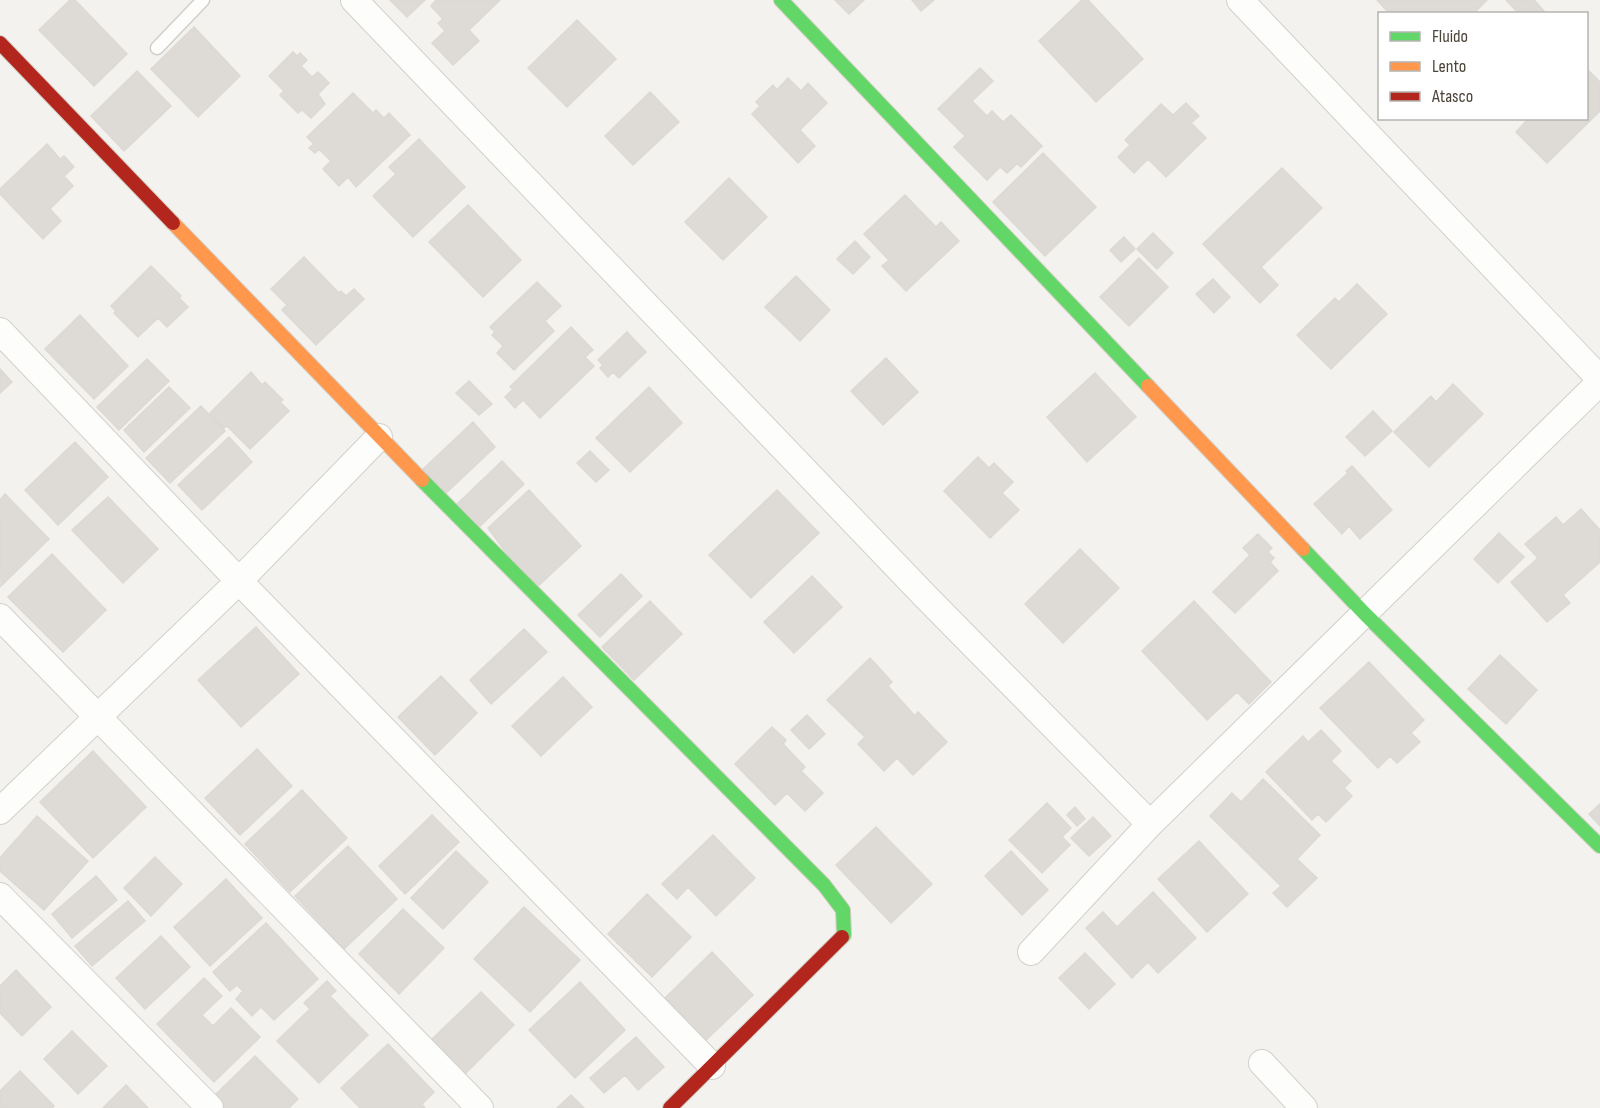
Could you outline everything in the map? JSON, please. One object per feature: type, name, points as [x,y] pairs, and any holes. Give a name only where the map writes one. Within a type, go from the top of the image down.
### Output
[{"type":"street","points":[[354,0],[926,597],[1150,824]]},
{"type":"street","points":[[781,0],[1364,613],[1600,846]]},
{"type":"street","points":[[1031,952],[1150,824],[1600,381],[1240,0]]},
{"type":"street","points":[[0,43],[379,436],[824,885],[843,910],[844,935],[670,1108]]},
{"type":"street","points":[[0,331],[239,581],[712,1066]]},
{"type":"street","points":[[0,811],[239,581],[379,436]]},
{"type":"street","points":[[0,617],[480,1108]]},
{"type":"street","points":[[0,896],[210,1108]]},
{"type":"street","points":[[1262,1063],[1304,1108]]},
{"type":"lane","points":[[157,48],[203,0]]},
{"type":"building","points":[[70,0],[75,0],[127,54],[94,86],[39,30]]},
{"type":"building","points":[[390,0],[425,0],[407,17]]},
{"type":"building","points":[[436,0],[500,0],[469,30],[479,41],[453,65],[432,43],[445,31],[438,23],[443,19],[431,6]]},
{"type":"building","points":[[835,0],[864,0],[849,14]]},
{"type":"building","points":[[912,0],[934,0],[921,11]]},
{"type":"building","points":[[1082,0],[1088,0],[1143,59],[1096,102],[1039,41]]},
{"type":"building","points":[[1377,0],[1487,0],[1475,12],[1388,12]]},
{"type":"building","points":[[1506,0],[1534,0],[1544,11],[1543,12],[1517,12]]},
{"type":"building","points":[[577,20],[616,59],[567,107],[528,68]]},
{"type":"building","points":[[194,27],[240,76],[198,117],[151,69]]},
{"type":"building","points":[[293,52],[297,56],[300,53],[307,60],[301,66],[312,77],[318,72],[329,83],[318,94],[325,104],[311,118],[302,110],[298,113],[280,95],[284,91],[269,76]]},
{"type":"building","points":[[980,68],[993,81],[972,101],[987,116],[992,111],[1003,122],[1011,115],[1042,146],[1021,167],[1017,164],[1007,173],[1000,167],[987,180],[954,147],[965,136],[938,109]]},
{"type":"building","points":[[1588,70],[1600,82],[1600,111],[1547,163],[1516,132],[1527,120],[1588,120]]},
{"type":"building","points":[[137,71],[171,106],[124,151],[91,116]]},
{"type":"building","points":[[788,78],[801,91],[808,83],[827,103],[800,130],[815,146],[798,163],[752,114],[760,106],[756,102],[773,85],[777,90]]},
{"type":"building","points":[[650,92],[679,122],[633,165],[605,136]]},
{"type":"building","points":[[353,93],[373,113],[376,110],[384,118],[389,113],[410,135],[356,187],[348,177],[339,186],[323,169],[331,161],[319,149],[315,153],[309,148],[314,144],[307,137]]},
{"type":"building","points":[[1186,103],[1199,116],[1191,123],[1206,138],[1166,177],[1148,159],[1134,173],[1118,157],[1130,145],[1125,140],[1161,104],[1173,115]]},
{"type":"building","points":[[419,139],[465,187],[413,237],[373,196],[396,174],[389,167]]},
{"type":"building","points":[[47,144],[60,159],[64,156],[74,167],[64,176],[73,186],[50,209],[61,221],[43,239],[0,194],[0,189]]},
{"type":"building","points":[[1043,153],[1096,207],[1045,256],[993,202]]},
{"type":"building","points":[[1282,168],[1322,208],[1261,267],[1278,285],[1260,303],[1203,244]]},
{"type":"building","points":[[729,178],[767,217],[723,260],[685,222]]},
{"type":"building","points":[[905,195],[936,227],[941,222],[959,241],[906,291],[882,266],[889,260],[864,234]]},
{"type":"building","points":[[468,205],[521,260],[483,297],[429,242]]},
{"type":"building","points":[[1153,233],[1173,253],[1157,269],[1137,249]]},
{"type":"building","points":[[1124,237],[1135,249],[1121,262],[1110,250]]},
{"type":"building","points":[[855,241],[870,257],[853,274],[837,259]]},
{"type":"building","points":[[304,257],[339,293],[341,291],[346,296],[354,289],[364,299],[316,345],[282,310],[287,305],[271,289]]},
{"type":"building","points":[[1139,258],[1168,287],[1129,326],[1100,297]]},
{"type":"building","points":[[151,266],[181,296],[179,298],[188,307],[167,327],[158,318],[138,337],[114,313],[116,311],[111,306]]},
{"type":"building","points":[[796,276],[830,310],[800,341],[765,307]]},
{"type":"building","points":[[1213,279],[1230,297],[1214,313],[1196,294]]},
{"type":"building","points":[[537,282],[561,306],[545,321],[554,331],[514,370],[497,353],[503,346],[492,335],[495,332],[490,327]]},
{"type":"building","points":[[1357,284],[1387,314],[1331,369],[1297,335],[1335,298],[1339,302]]},
{"type":"building","points":[[80,315],[128,366],[94,399],[45,349]]},
{"type":"building","points":[[571,327],[593,350],[585,357],[594,366],[540,418],[523,400],[515,408],[505,397],[513,389],[510,387]]},
{"type":"building","points":[[627,332],[646,352],[619,378],[613,372],[608,377],[600,368],[603,365],[598,360]]},
{"type":"building","points":[[886,358],[918,392],[883,425],[851,391]]},
{"type":"building","points":[[147,359],[169,381],[119,430],[97,407]]},
{"type":"building","points":[[0,369],[12,382],[0,393]]},
{"type":"building","points":[[251,372],[262,385],[265,382],[283,400],[280,402],[289,411],[250,449],[210,413]]},
{"type":"building","points":[[1095,373],[1136,417],[1087,462],[1047,417]]},
{"type":"building","points":[[469,381],[492,404],[479,415],[456,393]]},
{"type":"building","points":[[1453,384],[1483,414],[1429,467],[1394,432],[1431,396],[1436,402]]},
{"type":"building","points":[[169,387],[190,408],[144,452],[124,430]]},
{"type":"building","points":[[649,387],[682,423],[630,472],[596,438]]},
{"type":"building","points":[[201,406],[225,431],[170,483],[146,458]]},
{"type":"building","points":[[1373,411],[1392,431],[1365,456],[1346,437]]},
{"type":"building","points":[[473,422],[495,447],[443,496],[420,472]]},
{"type":"building","points":[[229,437],[252,462],[202,510],[178,485]]},
{"type":"building","points":[[75,442],[108,477],[58,525],[25,490]]},
{"type":"building","points":[[590,451],[609,470],[596,482],[577,463]]},
{"type":"building","points":[[978,457],[989,468],[994,463],[1013,482],[1002,493],[1019,510],[990,538],[944,491]]},
{"type":"building","points":[[502,461],[524,484],[476,530],[454,507]]},
{"type":"building","points":[[1352,466],[1392,510],[1360,539],[1349,526],[1342,534],[1314,504],[1348,473],[1346,471]]},
{"type":"building","points":[[529,490],[581,546],[534,590],[488,528]]},
{"type":"building","points":[[777,490],[819,533],[751,598],[709,555]]},
{"type":"building","points":[[5,494],[49,539],[1,586],[0,500]]},
{"type":"building","points":[[108,497],[158,549],[123,583],[72,530]]},
{"type":"building","points":[[1581,509],[1600,530],[1600,562],[1563,595],[1570,603],[1547,622],[1511,582],[1538,558],[1525,544],[1556,517],[1563,525]]},
{"type":"building","points":[[1499,533],[1524,557],[1498,583],[1474,559]]},
{"type":"building","points":[[1258,534],[1272,548],[1268,552],[1274,558],[1270,562],[1278,571],[1235,613],[1213,592],[1250,555],[1243,548]]},
{"type":"building","points":[[1080,549],[1119,588],[1063,643],[1025,604]]},
{"type":"building","points":[[52,554],[106,610],[63,652],[8,597]]},
{"type":"building","points":[[621,574],[642,596],[600,637],[578,615]]},
{"type":"building","points":[[812,576],[842,607],[794,653],[764,622]]},
{"type":"building","points":[[650,601],[682,634],[634,680],[602,647]]},
{"type":"building","points":[[1194,601],[1271,682],[1249,704],[1237,692],[1207,720],[1142,651]]},
{"type":"building","points":[[256,627],[299,674],[241,727],[198,680]]},
{"type":"building","points":[[524,629],[547,652],[491,704],[470,680]]},
{"type":"building","points":[[1500,655],[1537,690],[1506,724],[1468,689]]},
{"type":"building","points":[[870,658],[892,682],[888,686],[915,716],[918,712],[947,742],[913,775],[897,758],[884,771],[858,744],[865,737],[827,700]]},
{"type":"building","points":[[1369,662],[1424,720],[1411,733],[1420,742],[1397,763],[1390,756],[1378,768],[1320,708]]},
{"type":"building","points":[[441,676],[477,713],[435,755],[398,717]]},
{"type":"building","points":[[563,677],[592,707],[541,756],[512,726]]},
{"type":"building","points":[[807,715],[825,734],[809,749],[791,730]]},
{"type":"building","points":[[772,727],[786,740],[783,744],[805,767],[801,771],[823,793],[805,811],[787,793],[775,805],[735,764]]},
{"type":"building","points":[[1321,730],[1341,751],[1331,761],[1351,781],[1344,788],[1352,796],[1326,822],[1318,814],[1312,820],[1266,772],[1303,736],[1308,742]]},
{"type":"building","points":[[257,749],[292,786],[240,835],[205,798]]},
{"type":"building","points":[[93,751],[146,807],[93,858],[40,802]]},
{"type":"building","points":[[1263,779],[1320,835],[1297,859],[1317,878],[1287,907],[1273,893],[1281,886],[1210,816],[1232,793],[1241,802]]},
{"type":"building","points":[[302,790],[347,838],[290,892],[245,844]]},
{"type":"building","points":[[1047,803],[1071,828],[1062,837],[1070,845],[1042,873],[1009,840]]},
{"type":"building","points":[[1600,804],[1600,826],[1589,814]]},
{"type":"building","points":[[1075,807],[1085,819],[1077,826],[1067,815]]},
{"type":"building","points":[[432,815],[459,842],[405,894],[379,866]]},
{"type":"building","points":[[37,816],[88,861],[44,910],[0,871],[0,858]]},
{"type":"building","points":[[1093,817],[1111,836],[1089,856],[1071,838]]},
{"type":"building","points":[[876,827],[932,884],[891,923],[836,865]]},
{"type":"building","points":[[713,835],[755,878],[716,916],[688,887],[677,899],[662,884]]},
{"type":"building","points":[[1199,841],[1248,894],[1207,932],[1158,879]]},
{"type":"building","points":[[348,846],[397,899],[344,949],[295,896]]},
{"type":"building","points":[[456,851],[488,882],[443,929],[411,898]]},
{"type":"building","points":[[1011,851],[1048,890],[1022,915],[985,876]]},
{"type":"building","points":[[155,857],[182,884],[151,916],[124,888]]},
{"type":"building","points":[[96,876],[117,900],[72,938],[52,914]]},
{"type":"building","points":[[226,879],[262,918],[210,966],[174,927]]},
{"type":"building","points":[[1153,892],[1196,938],[1158,973],[1148,962],[1132,978],[1086,928],[1103,912],[1117,927]]},
{"type":"building","points":[[647,894],[691,937],[652,977],[608,934]]},
{"type":"building","points":[[128,901],[145,921],[92,966],[75,946]]},
{"type":"building","points":[[524,907],[580,960],[530,1012],[474,959]]},
{"type":"building","points":[[403,909],[444,948],[399,994],[359,954]]},
{"type":"building","points":[[266,923],[318,979],[274,1020],[261,1007],[252,1016],[236,999],[243,991],[237,985],[230,991],[213,972]]},
{"type":"building","points":[[161,936],[190,967],[145,1009],[116,978]]},
{"type":"building","points":[[712,952],[753,995],[705,1041],[664,999]]},
{"type":"building","points":[[1085,953],[1115,984],[1089,1009],[1059,978]]},
{"type":"building","points":[[16,970],[51,1007],[22,1036],[0,1013],[0,986]]},
{"type":"building","points":[[204,978],[222,996],[202,1015],[213,1026],[231,1008],[260,1037],[214,1082],[157,1024]]},
{"type":"building","points":[[327,981],[336,991],[330,996],[368,1035],[319,1083],[277,1041],[310,1009],[304,1003]]},
{"type":"building","points":[[580,982],[625,1030],[575,1078],[529,1030]]},
{"type":"building","points":[[481,992],[514,1025],[462,1077],[428,1043]]},
{"type":"building","points":[[72,1031],[107,1066],[78,1094],[44,1059]]},
{"type":"building","points":[[636,1037],[664,1067],[638,1090],[625,1075],[604,1093],[590,1078]]},
{"type":"building","points":[[388,1044],[434,1092],[422,1104],[425,1108],[360,1108],[341,1088]]},
{"type":"building","points":[[255,1056],[298,1099],[289,1108],[224,1108],[213,1097]]},
{"type":"building","points":[[20,1071],[54,1106],[52,1108],[0,1108],[0,1091]]},
{"type":"building","points":[[126,1085],[148,1108],[103,1108]]},
{"type":"building","points":[[571,1095],[584,1108],[557,1108]]},
{"type":"traffic: fast","points":[[781,0],[1148,386]]},
{"type":"traffic: fast","points":[[422,480],[824,885],[843,910],[844,935],[842,937]]},
{"type":"traffic: fast","points":[[1303,549],[1364,613],[1600,846]]},
{"type":"traffic: slow","points":[[173,223],[422,480]]},
{"type":"traffic: slow","points":[[1148,386],[1303,549]]},
{"type":"traffic: jam","points":[[0,43],[173,223]]},
{"type":"traffic: jam","points":[[670,1108],[842,937]]}]
